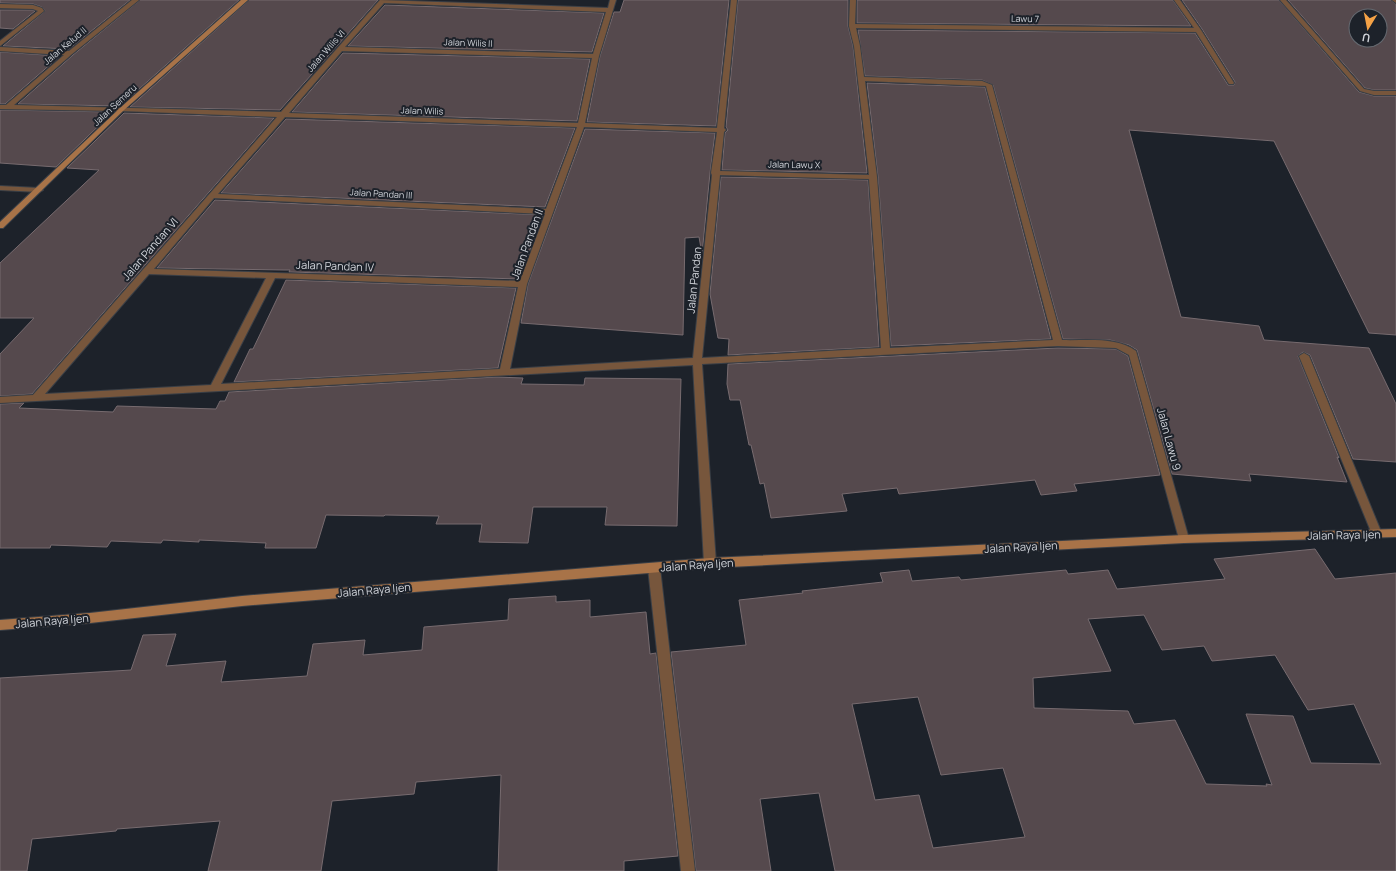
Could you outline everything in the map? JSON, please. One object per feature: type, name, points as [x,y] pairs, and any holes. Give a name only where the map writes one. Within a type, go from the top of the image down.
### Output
[{"type":"street","name":"Jalan Kelud II","points":[[4,108],[136,0]]},
{"type":"street","name":"Jalan Semeru","points":[[0,226],[122,109],[245,0]]},
{"type":"street","points":[[382,0],[610,10]]},
{"type":"street","name":"Jalan Wilis VI","points":[[284,114],[382,0]]},
{"type":"street","name":"Jalan Pandan II","points":[[504,373],[523,284],[581,126],[596,56],[613,0]]},
{"type":"street","name":"Jalan Pandan","points":[[710,563],[697,360],[715,173],[722,130],[734,0]]},
{"type":"street","points":[[853,0],[852,26],[857,46],[872,177],[886,351]]},
{"type":"street","points":[[1177,0],[1198,30],[1231,83]]},
{"type":"street","points":[[1283,0],[1362,90],[1374,93],[1396,93]]},
{"type":"street","points":[[0,6],[33,7],[40,9],[41,11],[0,44]]},
{"type":"street","name":"Lawu 7","points":[[852,26],[1198,30]]},
{"type":"street","points":[[0,49],[70,53]]},
{"type":"street","name":"Jalan Wilis II","points":[[341,49],[596,56]]},
{"type":"street","points":[[0,400],[504,373],[697,360],[1058,343],[989,85],[982,83],[860,79]]},
{"type":"street","name":"Jalan Wilis","points":[[4,108],[122,109],[722,130]]},
{"type":"street","name":"Jalan Pandan VI","points":[[34,399],[284,114]]},
{"type":"street","name":"Jalan Lawu X","points":[[715,173],[872,177]]},
{"type":"street","points":[[0,188],[39,190]]},
{"type":"street","name":"Jalan Pandan III","points":[[211,196],[550,212]]},
{"type":"street","name":"Jalan Pandan IV","points":[[146,270],[523,284]]},
{"type":"street","points":[[214,389],[272,274]]},
{"type":"street","name":"Jalan Lawu 9","points":[[1058,343],[1117,345],[1126,348],[1133,353],[1184,539]]},
{"type":"street","points":[[1304,356],[1377,534]]},
{"type":"street","name":"Jalan Raya Ijen","points":[[0,625],[90,618],[242,601],[710,563],[1184,539],[1396,533]]},
{"type":"street","points":[[654,568],[688,871]]},
{"type":"building","points":[[0,0],[130,0],[69,49],[3,46],[45,11],[42,7],[33,4],[0,3]]},
{"type":"building","points":[[140,0],[239,0],[120,106],[18,104],[73,55]]},
{"type":"building","points":[[249,0],[378,0],[280,110],[130,107]]},
{"type":"building","points":[[624,0],[729,0],[716,126],[587,122],[600,56],[614,12],[620,12]]},
{"type":"building","points":[[738,0],[848,0],[848,26],[853,46],[867,173],[722,170],[725,133],[728,130],[726,127]]},
{"type":"building","points":[[857,0],[1173,0],[1191,26],[857,23]]},
{"type":"building","points":[[1182,0],[1279,0],[1359,92],[1374,96],[1396,96],[1396,335],[1369,333],[1274,141],[1129,130],[1181,317],[1259,326],[1264,340],[1369,348],[1396,404],[1396,462],[1353,459],[1310,355],[1303,352],[1298,356],[1339,458],[1337,457],[1347,482],[1249,474],[1251,481],[1172,474],[1137,350],[1129,345],[1110,340],[1063,339],[993,85],[982,80],[865,76],[858,30],[1195,33],[1228,85],[1234,85],[1235,82]]},
{"type":"building","points":[[1288,0],[1391,0],[1396,4],[1396,90],[1374,90],[1365,88]]},
{"type":"building","points":[[385,5],[604,13],[592,52],[348,46]]},
{"type":"building","points":[[0,10],[35,11],[13,29],[0,28]]},
{"type":"building","points":[[0,52],[60,56],[5,104],[0,104]]},
{"type":"building","points":[[343,53],[590,59],[577,121],[292,112]]},
{"type":"building","points":[[867,83],[985,87],[1051,339],[891,346],[878,177]]},
{"type":"building","points":[[0,110],[113,112],[56,167],[0,163]]},
{"type":"building","points":[[124,113],[274,118],[32,394],[0,396],[0,354],[34,318],[0,318],[0,263],[99,170],[67,168]]},
{"type":"building","points":[[286,119],[575,128],[545,207],[221,193]]},
{"type":"building","points":[[585,129],[715,133],[702,254],[699,237],[685,238],[683,335],[521,323],[528,284]]},
{"type":"building","points":[[721,177],[868,180],[879,347],[728,355],[729,339],[718,338],[710,294]]},
{"type":"building","points":[[215,200],[543,215],[519,279],[289,272],[290,270],[157,268]]},
{"type":"building","points":[[286,280],[516,288],[498,368],[234,382],[250,349],[253,349]]},
{"type":"building","points":[[1058,348],[1116,349],[1128,356],[1160,475],[1074,484],[1077,491],[1041,495],[1035,480],[899,494],[897,488],[842,494],[847,511],[771,518],[764,483],[760,484],[751,445],[749,445],[740,400],[730,400],[727,384],[728,364]]},
{"type":"building","points":[[496,377],[523,378],[521,384],[584,385],[585,378],[681,379],[677,526],[605,525],[607,507],[533,507],[528,543],[479,542],[482,524],[436,524],[439,516],[326,515],[316,548],[265,548],[266,543],[163,540],[161,543],[111,541],[107,547],[51,545],[50,548],[0,548],[0,404],[24,403],[19,408],[113,412],[117,406],[216,409],[220,401],[225,401],[229,392]]},
{"type":"building","points":[[1315,549],[1335,579],[1396,573],[1396,871],[835,871],[819,793],[760,799],[771,871],[696,871],[671,652],[746,645],[739,600],[883,582],[880,573],[909,570],[912,581],[959,577],[961,580],[1066,570],[1068,574],[1108,570],[1117,589],[1225,579],[1214,559]],"holes":[[[1144,615],[1162,650],[1204,646],[1212,661],[1275,655],[1308,710],[1354,704],[1381,764],[1311,763],[1293,716],[1246,714],[1272,785],[1206,784],[1175,720],[1134,724],[1128,711],[1034,708],[1033,678],[1111,671],[1088,619]],[[918,697],[941,775],[1003,768],[1025,837],[933,848],[919,795],[875,800],[852,704]]]},
{"type":"building","points":[[556,596],[556,602],[590,600],[590,617],[646,612],[650,654],[656,653],[678,856],[624,861],[624,871],[498,871],[501,775],[416,782],[414,794],[332,801],[321,871],[208,871],[220,821],[117,829],[116,831],[32,839],[27,871],[0,871],[0,678],[131,670],[143,635],[176,634],[166,666],[226,661],[221,682],[307,676],[313,644],[365,640],[363,655],[422,650],[424,627],[508,620],[509,599]]}]
